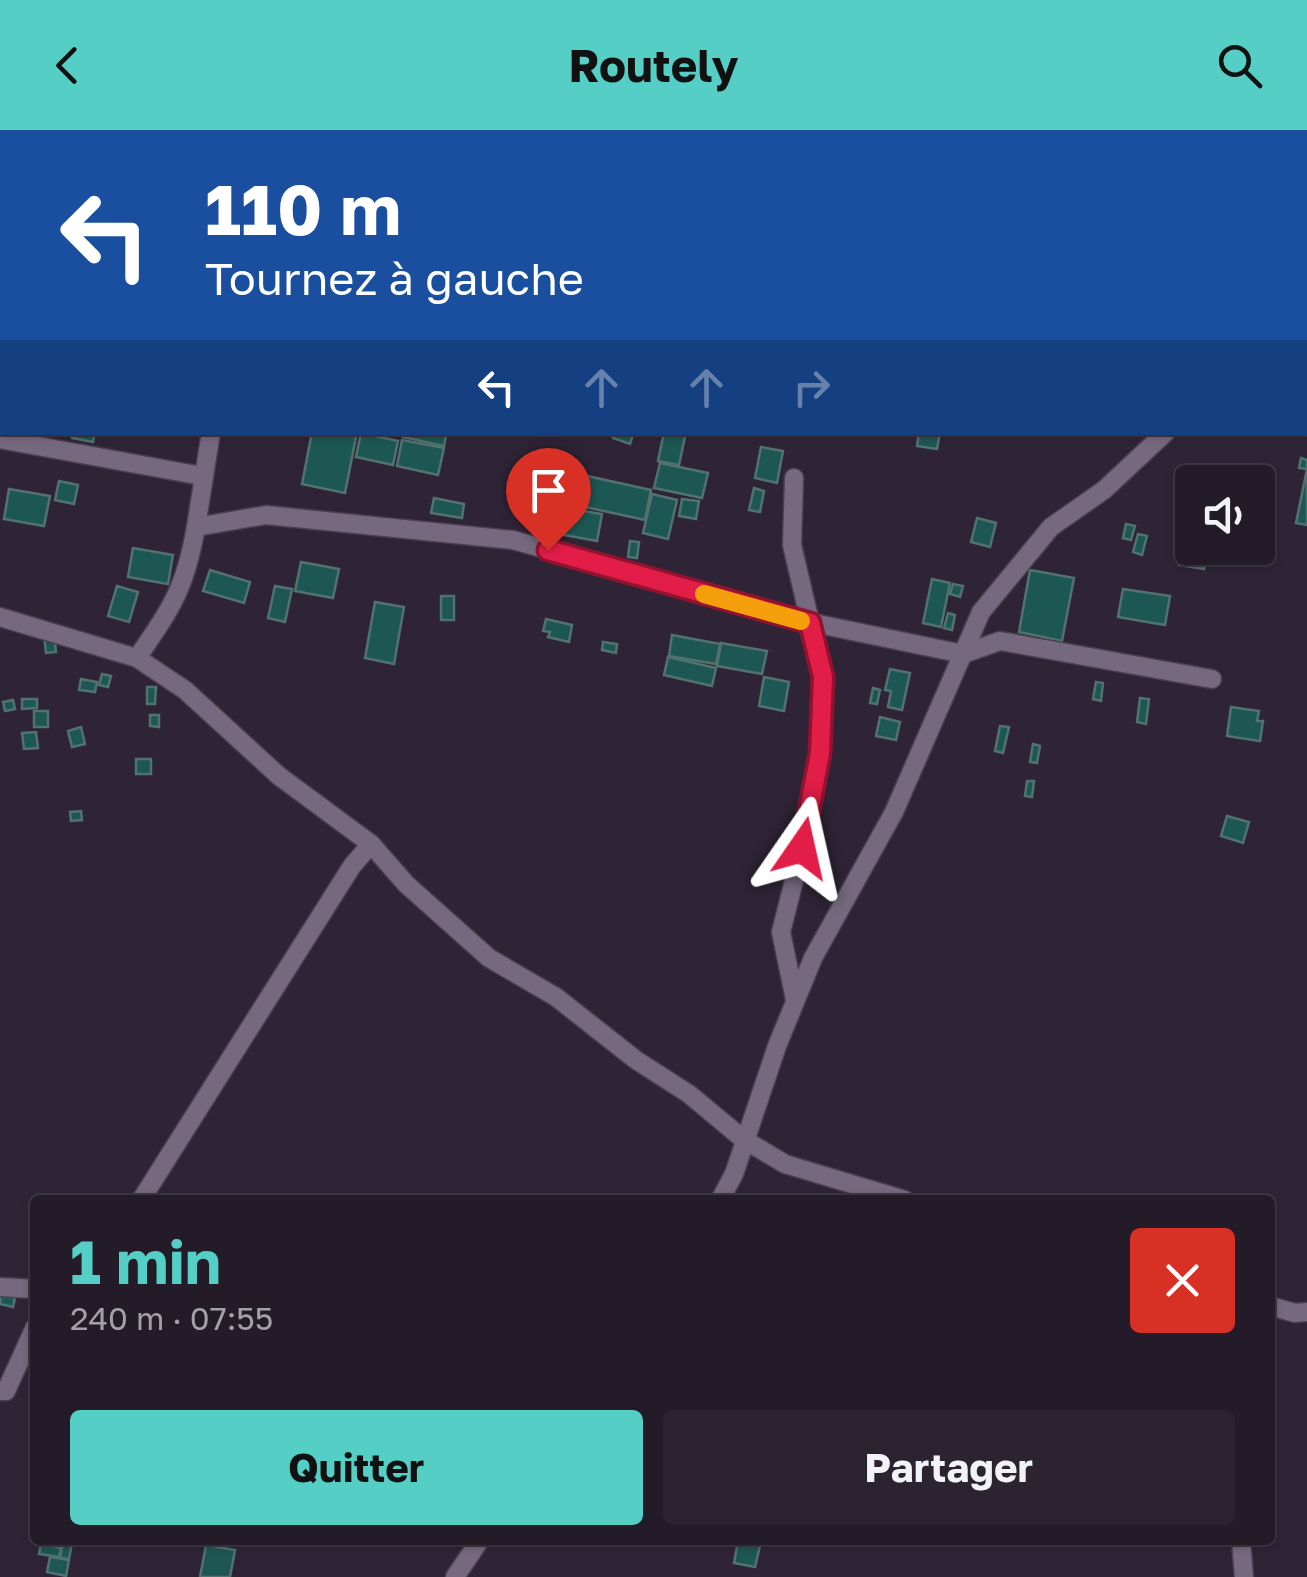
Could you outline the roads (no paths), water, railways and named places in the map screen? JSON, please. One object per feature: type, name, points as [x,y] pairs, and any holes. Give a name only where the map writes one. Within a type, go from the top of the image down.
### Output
[{"type":"street","points":[[137,658],[179,594],[188,570],[210,435]]},
{"type":"street","points":[[723,1195],[734,1174],[743,1139],[813,958],[894,812],[981,612],[1051,527],[1104,490],[1163,435]]},
{"type":"street","points":[[0,439],[202,476]]},
{"type":"street","points":[[794,478],[792,545],[823,677],[820,753],[802,848],[780,932],[795,1000]]},
{"type":"street","points":[[196,527],[266,515],[513,540],[810,623],[963,654],[1000,640],[1212,679]]},
{"type":"street","points":[[0,617],[137,658],[185,690],[279,776],[370,844],[406,884],[489,958],[556,996],[743,1139],[785,1164],[889,1195]]},
{"type":"street","points":[[145,1195],[352,866],[370,844]]},
{"type":"street","points":[[0,1287],[30,1289]]},
{"type":"street","points":[[1275,1307],[1307,1312]]},
{"type":"street","points":[[0,1391],[6,1392],[30,1337]]},
{"type":"street","points":[[456,1577],[477,1545]]},
{"type":"street","points":[[1241,1545],[1244,1577]]}]
